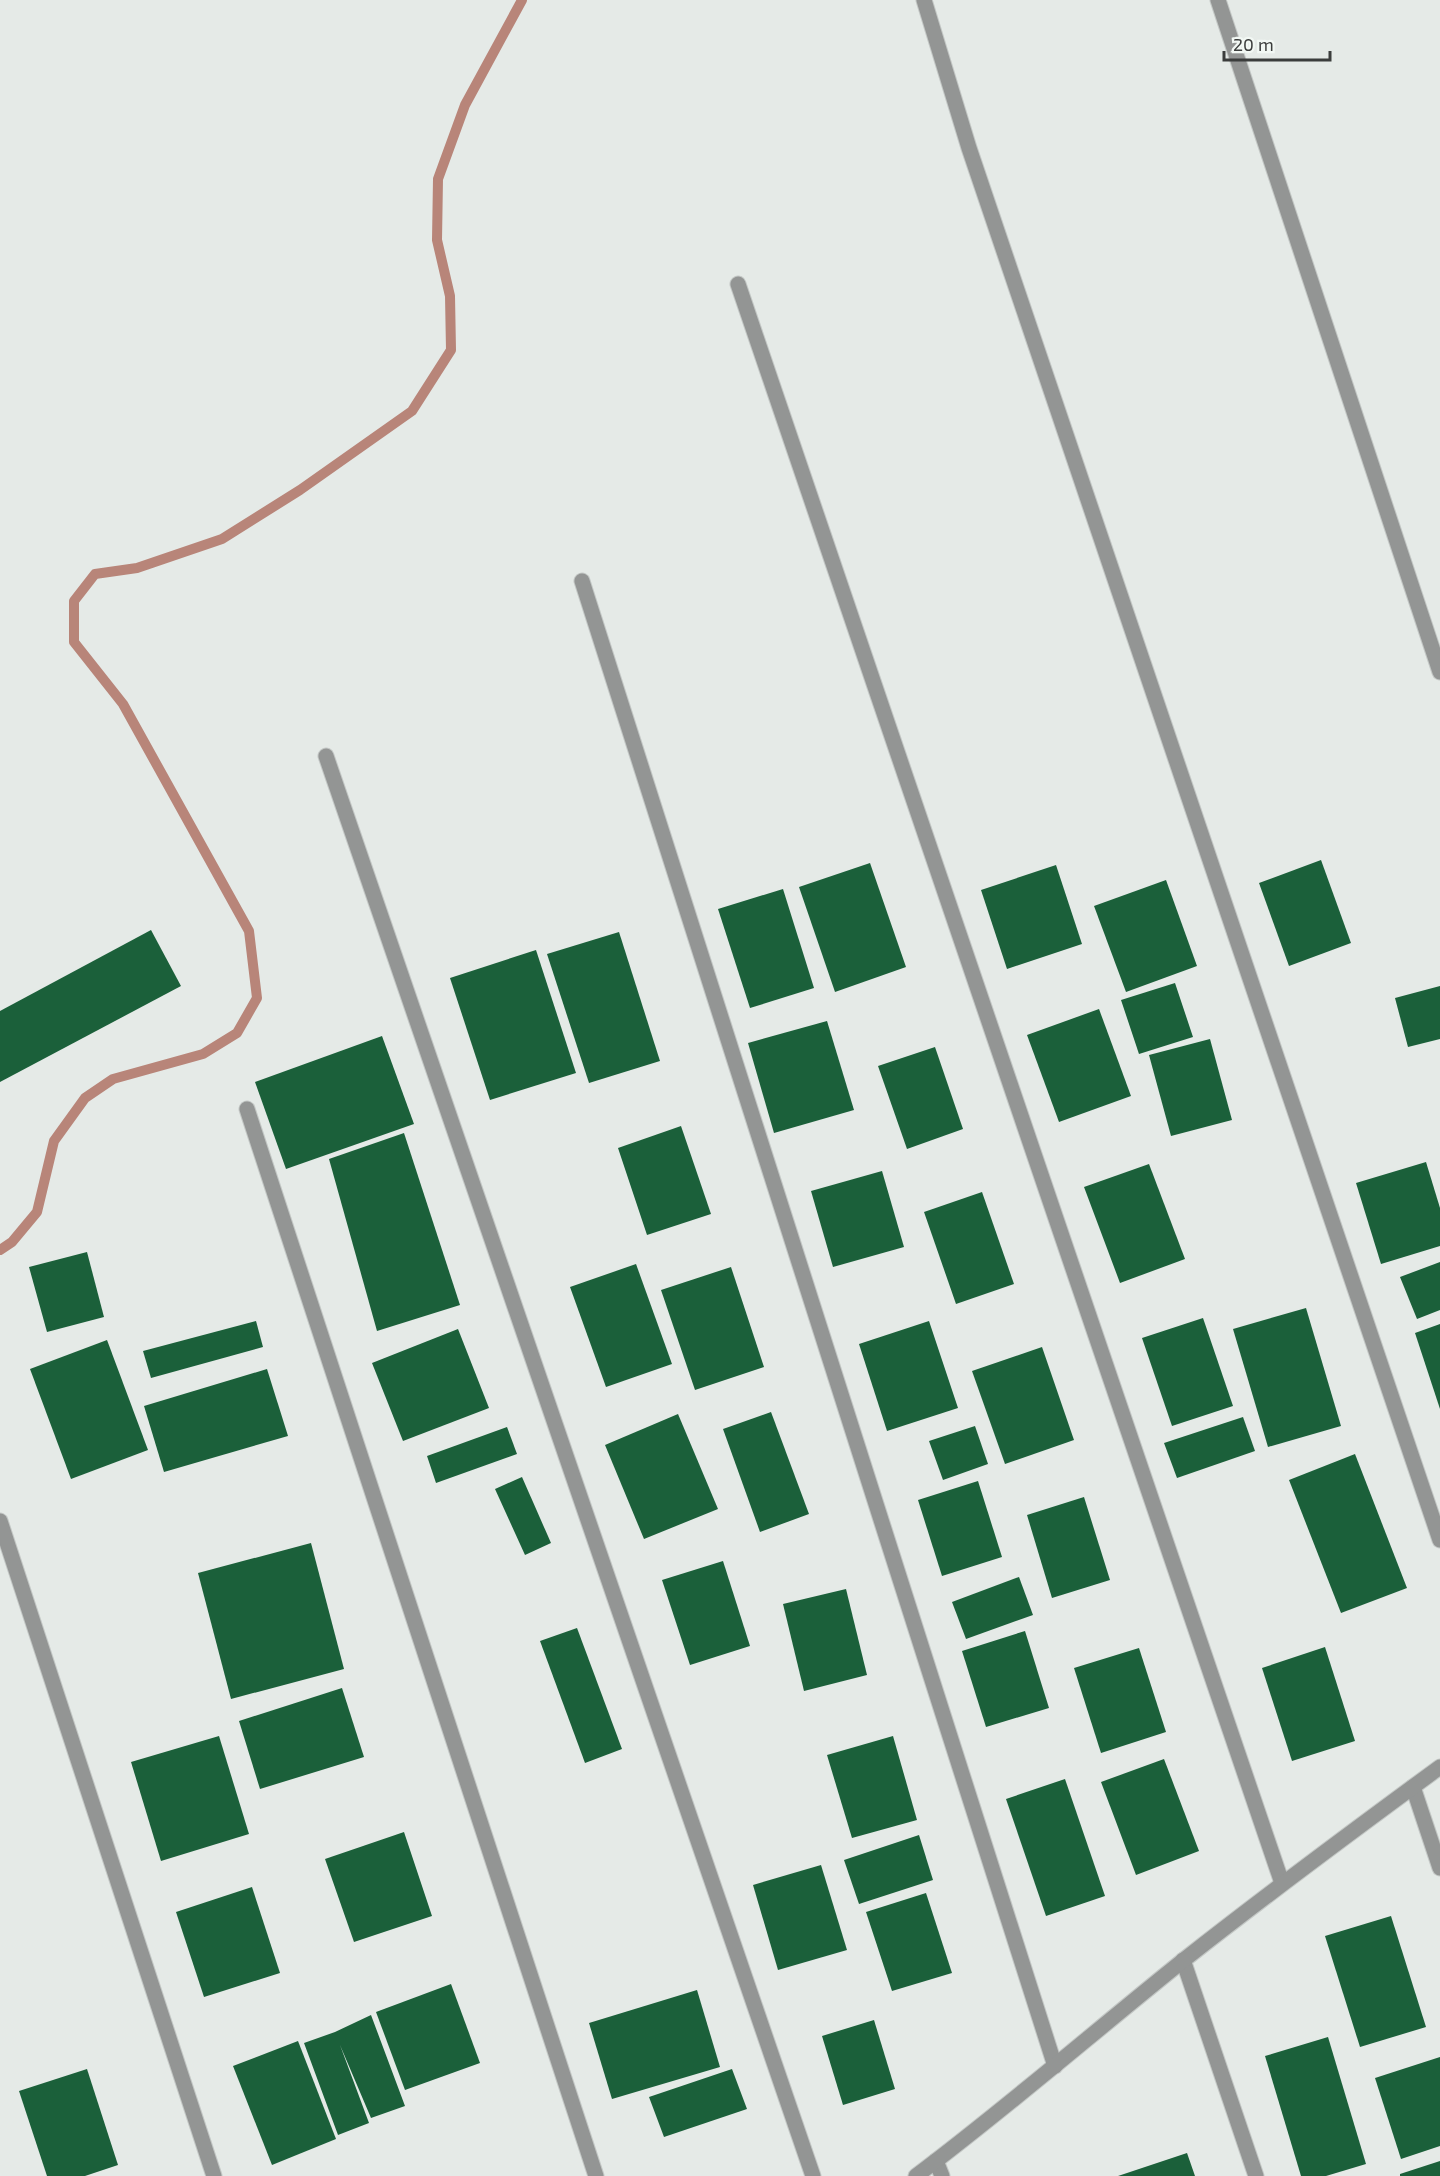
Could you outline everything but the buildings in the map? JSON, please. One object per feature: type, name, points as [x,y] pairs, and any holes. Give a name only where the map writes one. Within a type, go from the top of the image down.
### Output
[{"type":"street","points":[[924,0],[973,160],[1440,1540]]},
{"type":"street","points":[[1218,0],[1440,672]]},
{"type":"street","points":[[738,284],[1282,1882]]},
{"type":"street","points":[[582,581],[1055,2066]]},
{"type":"street","points":[[326,756],[813,2176]]},
{"type":"street","points":[[247,1109],[597,2176]]},
{"type":"street","points":[[0,1521],[214,2176]]},
{"type":"street","points":[[916,2176],[1282,1882],[1440,1767]]},
{"type":"street","points":[[1413,1787],[1440,1868]]},
{"type":"street","points":[[1183,1960],[1256,2176]]},
{"type":"street","points":[[936,2160],[942,2176]]},
{"type":"waterway","points":[[0,1250],[12,1242],[37,1212],[54,1141],[85,1098],[113,1079],[203,1054],[237,1033],[257,998],[249,931],[123,704],[74,642],[74,601],[95,574],[137,568],[222,539],[300,490],[412,411],[451,350],[450,296],[437,240],[438,179],[465,105],[522,0]]}]
